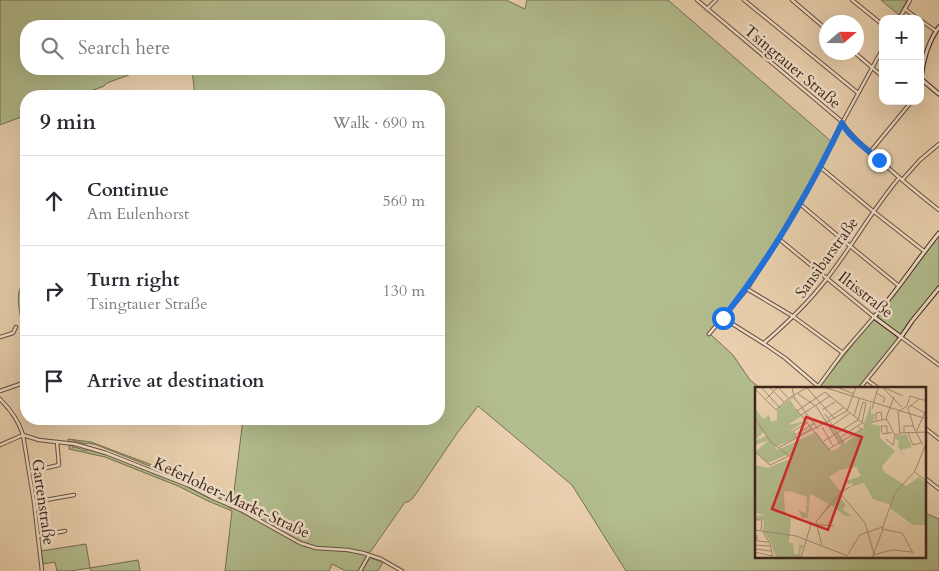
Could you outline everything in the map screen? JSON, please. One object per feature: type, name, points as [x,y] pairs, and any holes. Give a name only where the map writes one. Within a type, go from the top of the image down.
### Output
[{"type":"street","name":"Tsingtauer Straße","points":[[697,0],[842,123],[850,134],[900,179],[939,210]]},
{"type":"street","points":[[708,9],[716,0]]},
{"type":"street","points":[[744,0],[858,93]]},
{"type":"street","points":[[792,0],[819,23]]},
{"type":"street","points":[[852,0],[879,22]]},
{"type":"street","points":[[901,15],[910,0]]},
{"type":"street","points":[[905,9],[913,15]]},
{"type":"street","points":[[924,23],[936,31]]},
{"type":"street","points":[[924,62],[932,37],[939,27]]},
{"type":"street","points":[[709,334],[747,289],[780,239],[879,55]]},
{"type":"street","points":[[863,60],[879,74]]},
{"type":"street","points":[[924,82],[939,94]]},
{"type":"street","points":[[870,152],[909,105]]},
{"type":"street","name":"Sansibarstraße","points":[[764,343],[794,317],[811,299],[827,279],[873,211],[900,179],[939,144]]},
{"type":"street","points":[[820,167],[924,252]]},
{"type":"street","points":[[800,204],[899,286]]},
{"type":"street","points":[[819,387],[939,233]]},
{"type":"street","name":"Iltisstraße","points":[[780,239],[874,317],[939,365]]},
{"type":"street","points":[[861,387],[939,288]]},
{"type":"street","points":[[747,289],[794,317],[843,354]]},
{"type":"street","points":[[723,318],[764,343],[817,387]]},
{"type":"street","points":[[0,337],[13,333],[16,327]]},
{"type":"street","points":[[867,380],[877,387]]},
{"type":"street","points":[[0,392],[20,384]]},
{"type":"street","name":"Gartenstraße","points":[[0,399],[11,411],[23,436],[34,502],[42,571]]},
{"type":"street","points":[[926,429],[939,439]]},
{"type":"street","points":[[0,445],[23,436]]},
{"type":"street","name":"Keferloher-Markt-Straße","points":[[23,436],[76,444],[101,451],[190,486],[241,510],[304,544],[316,548],[350,550],[369,555],[402,571]]},
{"type":"street","points":[[29,472],[60,464],[57,442]]},
{"type":"street","points":[[926,479],[939,489]]},
{"type":"street","points":[[34,502],[74,495]]},
{"type":"street","points":[[38,536],[65,531]]},
{"type":"street","points":[[360,571],[369,555]]},
{"type":"green space","points":[[0,0],[506,0],[525,9],[527,0],[668,0],[832,142],[778,240],[742,292],[709,333],[733,355],[750,380],[759,387],[755,387],[755,558],[926,558],[926,513],[939,519],[939,571],[626,571],[572,485],[478,406],[413,498],[405,502],[369,552],[358,571],[346,571],[332,564],[329,571],[225,571],[232,511],[178,486],[105,457],[69,449],[69,445],[73,446],[73,448],[86,451],[88,449],[126,461],[180,483],[232,509],[233,503],[184,480],[97,445],[73,441],[68,442],[68,439],[91,442],[181,476],[233,500],[242,425],[445,425],[445,90],[194,90],[193,75],[445,75],[445,20],[20,20],[20,75],[129,75],[93,90],[20,90],[20,117],[0,125]]},
{"type":"green space","points":[[881,0],[907,0],[899,15]]},
{"type":"green space","points":[[939,235],[939,286],[902,333],[899,334],[878,316]]},
{"type":"green space","points":[[20,289],[20,316],[18,302]]},
{"type":"green space","points":[[874,320],[897,337],[897,340],[859,387],[821,387],[821,385]]},
{"type":"green space","points":[[86,544],[90,568],[57,571],[55,562],[43,564],[41,551]]},
{"type":"green space","points":[[370,558],[383,562],[378,571],[362,571]]},
{"type":"green space","points":[[138,560],[140,571],[91,571],[90,568]]},
{"type":"route","points":[[723,318],[747,289],[780,239],[842,123],[855,139],[879,160]]}]
